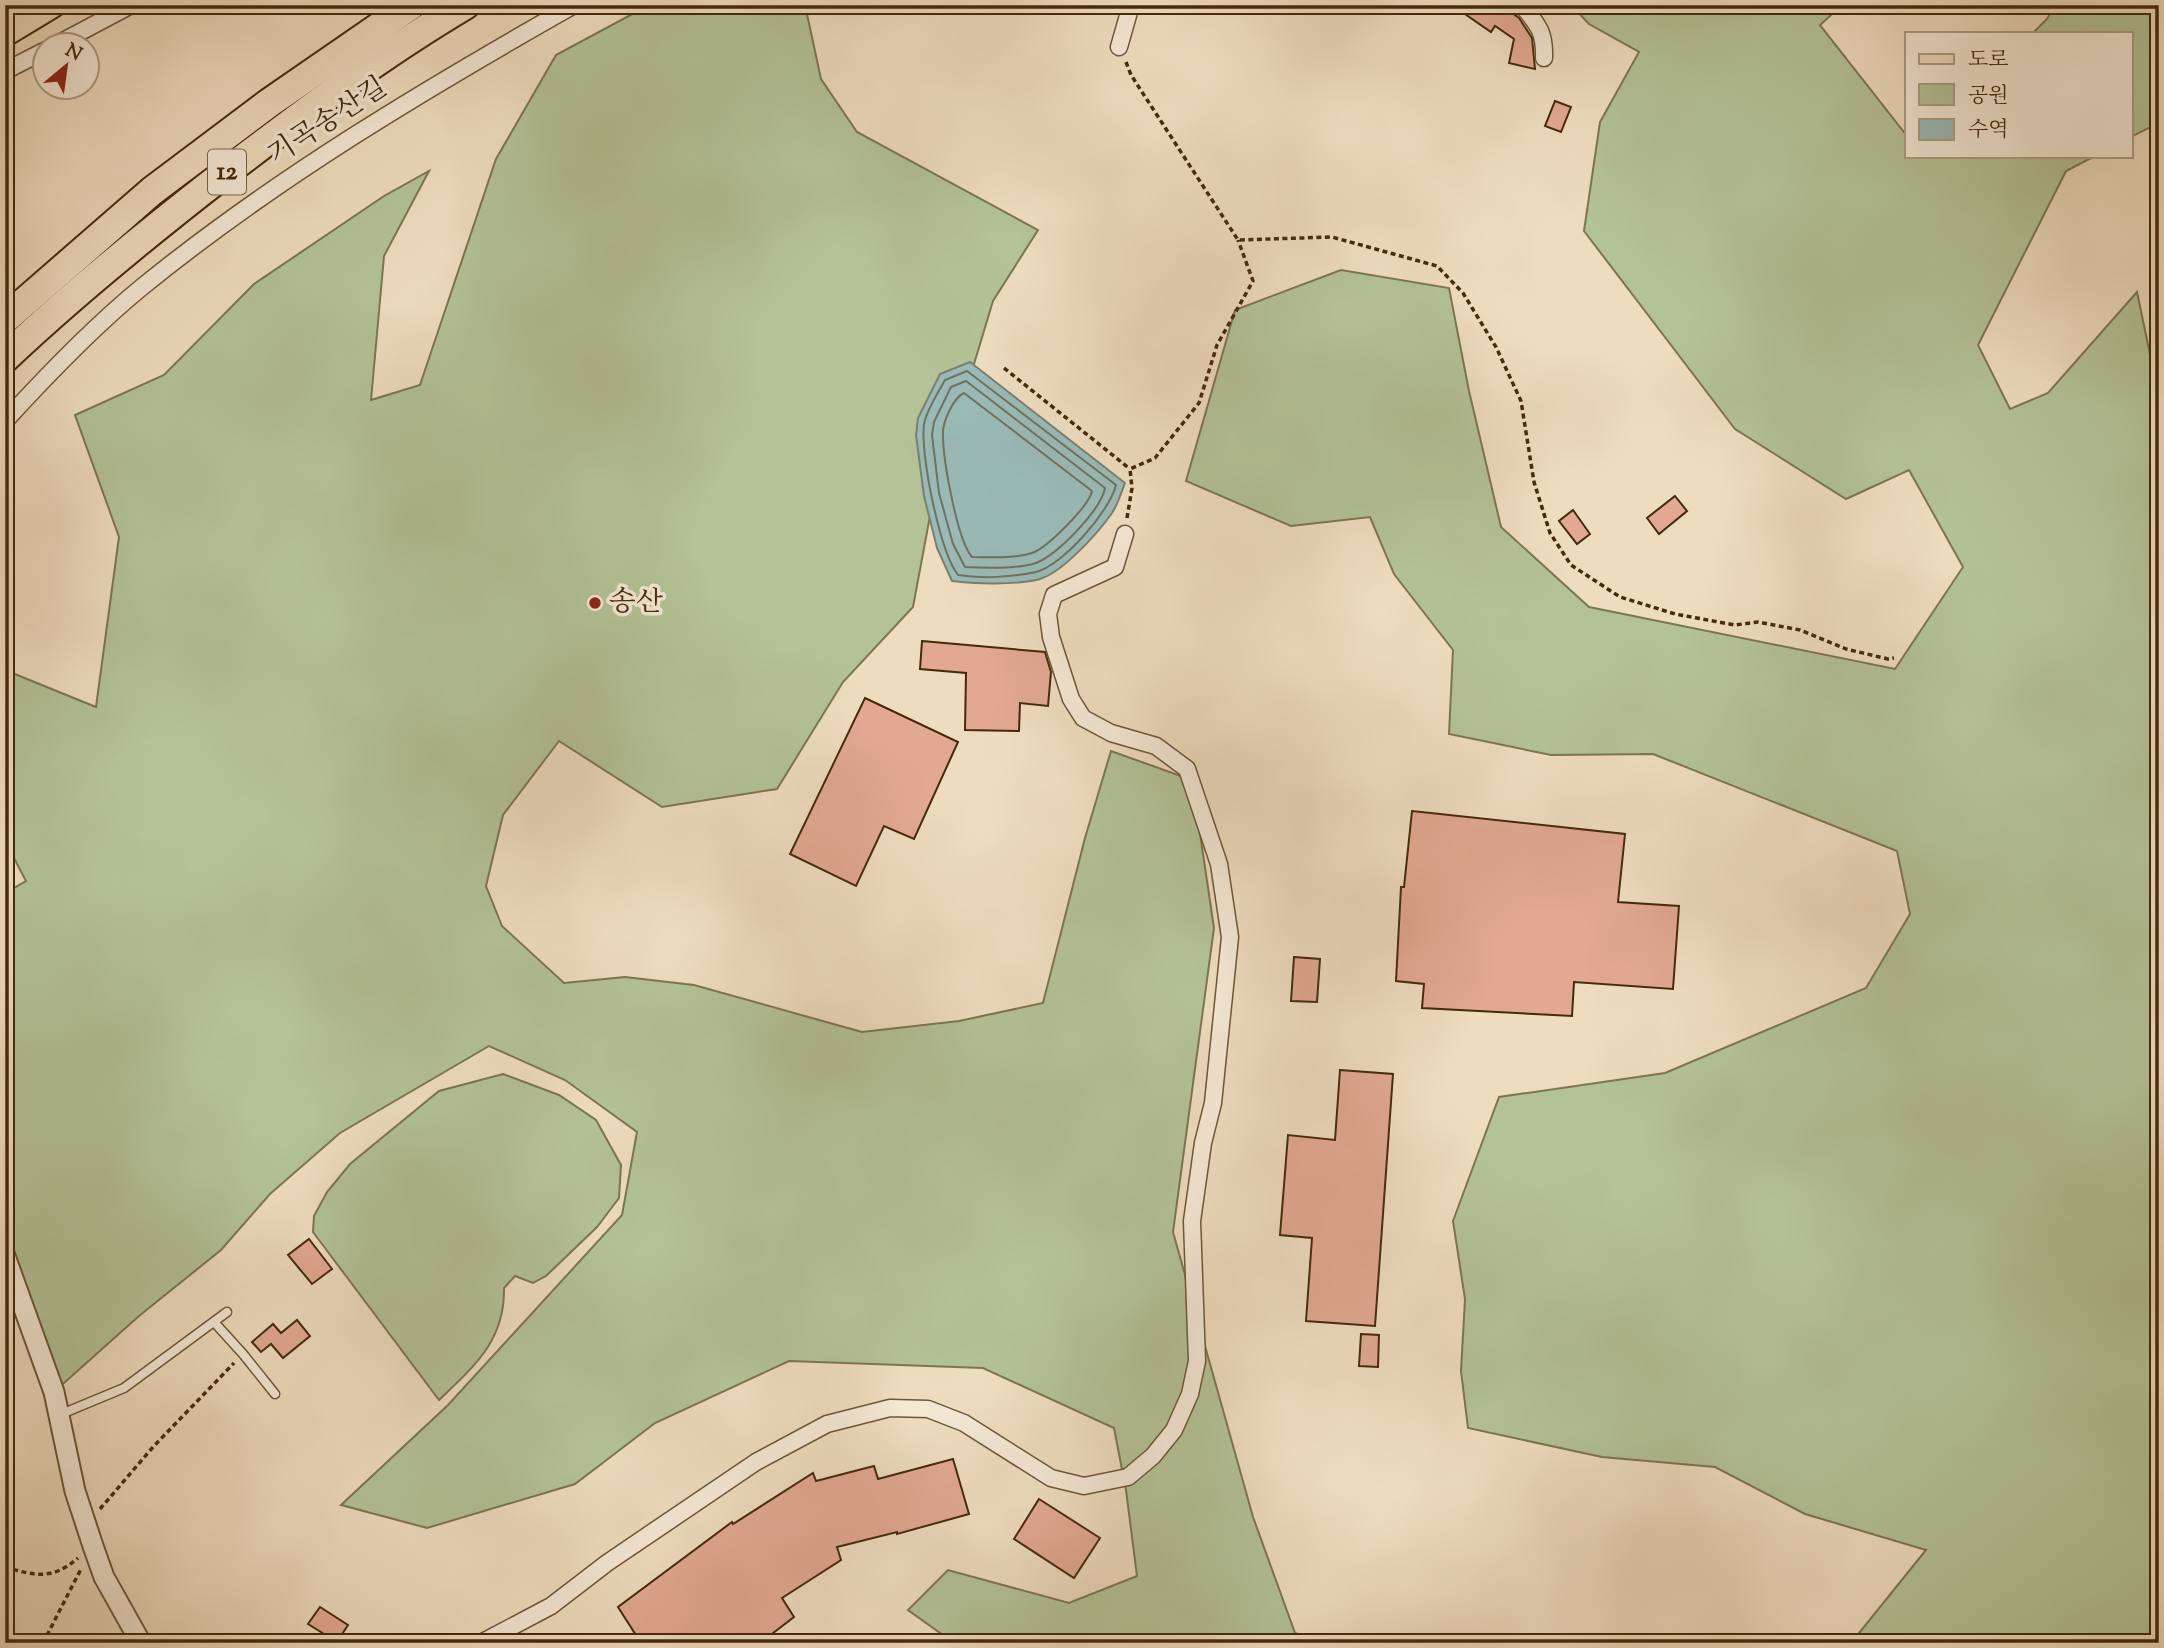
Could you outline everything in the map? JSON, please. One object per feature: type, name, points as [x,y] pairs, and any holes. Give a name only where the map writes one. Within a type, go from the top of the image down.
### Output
[{"type":"highway","name":"12","points":[[5,319],[152,191],[269,103],[411,5]]},
{"type":"highway","name":"12","points":[[5,358],[40,325],[173,214],[289,123],[417,34],[464,5]]},
{"type":"main road","points":[[5,34],[53,5]]},
{"type":"street","points":[[80,32],[131,5]]},
{"type":"street","name":"기곡송산길","points":[[5,421],[71,353],[142,288],[264,195],[356,133],[574,5]]},
{"type":"street","points":[[1119,47],[1131,5]]},
{"type":"street","points":[[1522,5],[1545,40],[1544,58]]},
{"type":"street","points":[[5,71],[32,57]]},
{"type":"street","points":[[481,1643],[551,1606],[607,1563],[756,1462],[827,1424],[890,1408],[928,1409],[964,1423],[1051,1478],[1084,1486],[1128,1477],[1153,1455],[1174,1430],[1191,1394],[1197,1361],[1192,1221],[1203,1143],[1213,1103],[1230,937],[1219,864],[1187,769],[1156,746],[1111,733],[1083,718],[1071,699],[1051,637],[1048,614],[1054,596],[1115,567],[1125,534]]},
{"type":"street","points":[[5,1255],[54,1392],[75,1491],[93,1546],[104,1577],[141,1643]]},
{"type":"lane","points":[[59,1415],[124,1388],[228,1312]]},
{"type":"lane","points":[[214,1322],[275,1394]]},
{"type":"path","points":[[1119,47],[1131,75],[1238,240],[1253,281],[1217,345],[1199,403],[1155,458],[1130,469]]},
{"type":"path","points":[[1238,240],[1332,237],[1437,267],[1463,293],[1496,347],[1521,401],[1534,482],[1550,533],[1571,565],[1620,597],[1675,614],[1735,625],[1758,622],[1800,630],[1846,649],[1894,658]]},
{"type":"path","points":[[1004,368],[1130,469],[1132,488],[1125,534]]},
{"type":"path","points":[[86,1525],[153,1447],[243,1354]]},
{"type":"path","points":[[5,1567],[35,1576],[64,1570],[93,1546]]},
{"type":"path","points":[[43,1643],[93,1546]]},
{"type":"green space","points":[[649,5],[805,5],[821,79],[857,132],[1038,230],[993,301],[933,500],[913,607],[843,682],[777,789],[662,807],[559,741],[503,815],[486,886],[502,926],[564,983],[625,977],[694,985],[862,1032],[959,1021],[1043,1003],[1085,838],[1111,751],[1192,780],[1214,928],[1173,1232],[1253,1517],[1295,1633],[1330,1643],[954,1643],[908,1610],[948,1570],[1069,1603],[1137,1576],[1126,1490],[1114,1428],[983,1368],[789,1361],[655,1423],[575,1484],[427,1528],[341,1505],[448,1405],[622,1215],[637,1132],[565,1080],[489,1046],[340,1133],[270,1194],[221,1250],[139,1316],[54,1392],[5,1294],[5,893],[26,881],[5,841],[5,670],[96,707],[119,537],[75,415],[164,375],[254,284],[384,196],[429,171],[384,256],[371,400],[420,385],[496,159],[556,55]]},
{"type":"green space","points":[[1571,5],[1842,5],[1820,25],[1905,133],[1905,158],[2091,158],[2066,171],[1978,345],[2010,409],[2048,393],[2137,292],[2159,397],[2159,1643],[1851,1643],[1926,1550],[1805,1514],[1715,1467],[1602,1457],[1468,1428],[1461,1371],[1465,1299],[1453,1221],[1499,1097],[1665,1073],[1866,988],[1910,914],[1897,851],[1653,754],[1551,755],[1449,734],[1453,650],[1394,574],[1370,517],[1291,526],[1186,481],[1235,310],[1341,270],[1449,288],[1469,391],[1501,527],[1589,607],[1895,669],[1963,567],[1909,470],[1846,499],[1735,429],[1584,231],[1600,122],[1639,52],[1589,24]]},
{"type":"green space","points":[[2055,5],[2159,5],[2159,123],[2132,136],[2132,32],[2034,32],[2047,19]]},
{"type":"green space","points":[[503,1074],[559,1095],[596,1120],[621,1165],[619,1198],[597,1227],[546,1276],[533,1283],[515,1276],[504,1288],[503,1307],[493,1338],[475,1364],[439,1400],[313,1232],[314,1216],[327,1192],[350,1164],[439,1091]]},
{"type":"water","points":[[970,362],[1125,483],[1114,510],[1098,531],[1059,569],[1040,579],[996,583],[952,581],[937,548],[924,496],[916,435],[918,418],[940,374]]},
{"type":"building","points":[[1452,5],[1501,5],[1519,18],[1532,38],[1535,69],[1509,63],[1514,39],[1495,26],[1491,32]]},
{"type":"building","points":[[1555,101],[1571,107],[1561,132],[1545,126]]},
{"type":"building","points":[[1675,496],[1687,511],[1659,534],[1647,518]]},
{"type":"building","points":[[1573,510],[1590,534],[1577,544],[1559,521]]},
{"type":"building","points":[[922,641],[1045,652],[1051,672],[1048,706],[1020,703],[1019,731],[965,730],[966,673],[920,669]]},
{"type":"building","points":[[865,698],[958,742],[914,839],[884,826],[856,886],[790,854]]},
{"type":"building","points":[[1412,811],[1625,834],[1618,902],[1679,906],[1673,989],[1574,982],[1572,1016],[1422,1008],[1424,984],[1396,981],[1401,887],[1404,887]]},
{"type":"building","points":[[1294,957],[1320,959],[1317,1002],[1291,1001]]},
{"type":"building","points":[[1340,1070],[1393,1074],[1375,1326],[1306,1321],[1312,1238],[1280,1235],[1288,1135],[1335,1140]]},
{"type":"building","points":[[309,1239],[332,1269],[312,1284],[288,1255]]},
{"type":"building","points":[[297,1320],[310,1336],[283,1358],[271,1344],[261,1352],[252,1342],[273,1324],[281,1333]]},
{"type":"building","points":[[1361,1334],[1379,1335],[1378,1367],[1359,1366]]},
{"type":"building","points":[[953,1459],[969,1514],[837,1547],[841,1560],[782,1598],[794,1617],[760,1643],[641,1643],[618,1607],[732,1522],[733,1524],[813,1473],[816,1481],[874,1466],[878,1479]]},
{"type":"building","points":[[1039,1499],[1100,1538],[1074,1578],[1014,1539]]},
{"type":"building","points":[[320,1607],[348,1625],[337,1642],[308,1624]]},
{"type":"place","name":"송산","points":[[595,603]]}]
